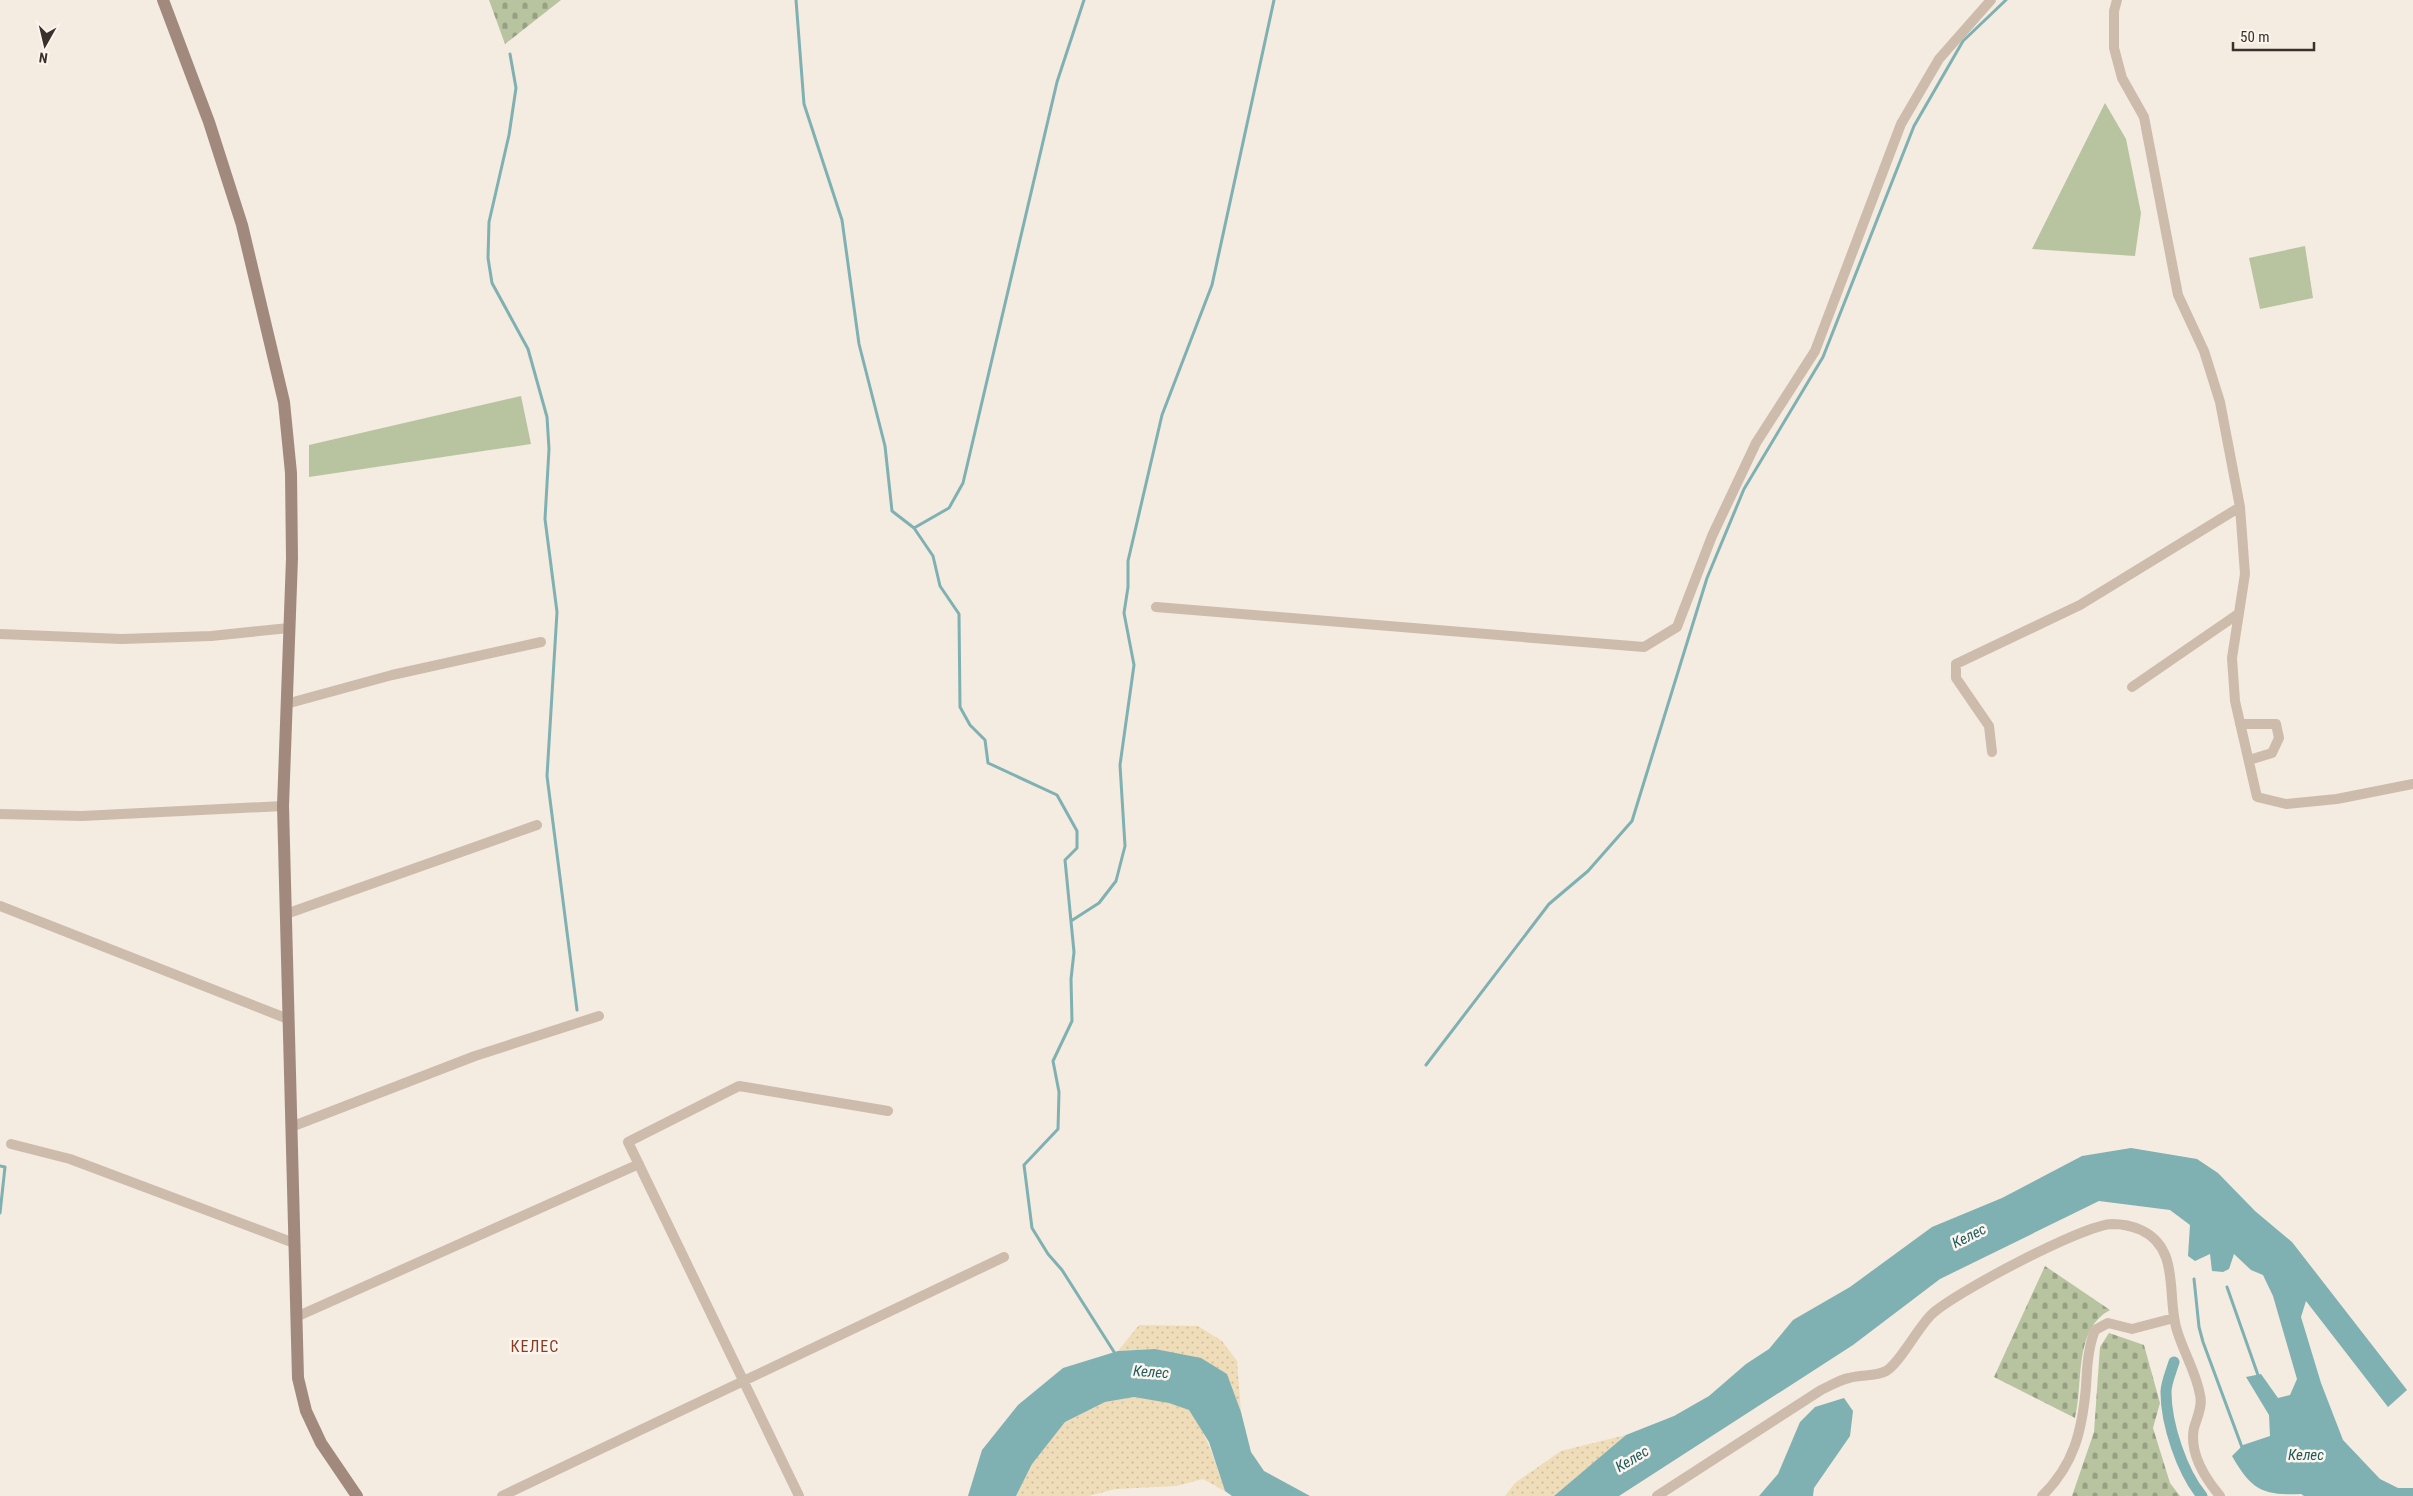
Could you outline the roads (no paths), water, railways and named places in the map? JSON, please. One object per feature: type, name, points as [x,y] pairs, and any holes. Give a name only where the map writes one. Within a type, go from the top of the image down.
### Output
[{"type":"main road","points":[[163,0],[209,122],[242,225],[284,402],[291,473],[292,558],[283,806],[298,1378],[306,1411],[321,1443],[357,1496]]},
{"type":"street","points":[[1156,607],[1644,647],[1677,627],[1712,536],[1756,443],[1815,351],[1901,124],[1939,59],[1991,0]]},
{"type":"street","points":[[2117,0],[2114,11],[2114,48],[2122,78],[2144,117],[2178,295],[2204,351],[2220,402],[2240,507],[2245,574],[2232,658],[2235,701],[2257,797],[2286,804],[2337,800],[2413,784]]},
{"type":"street","points":[[1992,752],[1989,726],[1956,678],[1956,664],[2080,605],[2240,507]]},
{"type":"street","points":[[2132,687],[2238,614]]},
{"type":"street","points":[[0,634],[122,639],[212,636],[289,628]]},
{"type":"street","points":[[286,704],[392,675],[541,642]]},
{"type":"street","points":[[2240,724],[2276,724],[2279,738],[2272,753],[2249,760]]},
{"type":"street","points":[[0,814],[82,816],[283,806]]},
{"type":"street","points":[[286,914],[537,825]]},
{"type":"street","points":[[0,906],[288,1020]]},
{"type":"street","points":[[291,1127],[475,1056],[599,1016]]},
{"type":"street","points":[[799,1496],[628,1142],[739,1086],[888,1110]]},
{"type":"street","points":[[11,1144],[70,1159],[294,1243]]},
{"type":"street","points":[[296,1317],[639,1164]]},
{"type":"street","points":[[1657,1496],[1821,1390],[1849,1378],[1885,1371],[1896,1362],[1916,1331],[1932,1314],[1959,1296],[2022,1261],[2092,1228],[2111,1224],[2125,1225],[2145,1232],[2159,1242],[2164,1251],[2171,1278],[2174,1318],[2201,1397],[2193,1441],[2195,1452],[2201,1466],[2220,1496]]},
{"type":"street","points":[[502,1496],[1004,1257]]},
{"type":"street","points":[[2042,1496],[2058,1480],[2071,1458],[2085,1398],[2089,1348],[2095,1330],[2108,1323],[2132,1328],[2174,1318]]},
{"type":"water","name":"Келес","points":[[2131,1148],[2197,1159],[2218,1173],[2255,1211],[2292,1242],[2407,1390],[2388,1407],[2306,1301],[2301,1317],[2321,1383],[2343,1440],[2380,1479],[2398,1488],[2413,1488],[2413,1496],[2304,1496],[2301,1494],[2276,1494],[2267,1492],[2252,1483],[2232,1456],[2243,1445],[2270,1436],[2269,1415],[2246,1377],[2261,1374],[2278,1398],[2290,1395],[2297,1379],[2273,1296],[2263,1275],[2251,1270],[2234,1254],[2229,1269],[2223,1272],[2212,1271],[2210,1254],[2195,1261],[2188,1256],[2190,1225],[2170,1210],[2099,1201],[1940,1279],[1853,1345],[1619,1496],[1554,1496],[1626,1435],[1674,1416],[1709,1396],[1746,1364],[1769,1349],[1793,1320],[1850,1287],[1932,1227],[2002,1198],[2082,1156]]},
{"type":"water","name":"Келес","points":[[1155,1349],[1201,1358],[1227,1374],[1241,1412],[1251,1452],[1264,1471],[1310,1496],[1232,1496],[1225,1491],[1209,1442],[1189,1410],[1169,1403],[1134,1397],[1105,1402],[1065,1422],[1032,1464],[1016,1496],[968,1496],[982,1450],[1018,1405],[1063,1368],[1118,1351]]},
{"type":"water","points":[[1844,1398],[1853,1411],[1850,1436],[1814,1488],[1813,1496],[1759,1496],[1778,1474],[1800,1422],[1815,1407]]},
{"type":"waterway","points":[[796,0],[804,104],[842,220],[859,344],[885,446],[892,511],[914,528],[933,556],[940,586],[959,614],[960,707],[970,725],[985,740],[988,763],[1057,795],[1077,831],[1077,848],[1065,860],[1074,952],[1071,979],[1072,1021],[1053,1061],[1059,1092],[1058,1129],[1024,1165],[1032,1228],[1048,1254],[1062,1270],[1116,1355]]},
{"type":"waterway","points":[[914,528],[949,508],[963,483],[1057,82],[1084,0]]},
{"type":"waterway","points":[[1071,921],[1099,903],[1116,881],[1125,846],[1120,765],[1134,665],[1124,613],[1128,587],[1128,561],[1162,415],[1212,285],[1274,0]]},
{"type":"waterway","points":[[1426,1065],[1549,904],[1588,871],[1632,821],[1707,578],[1744,489],[1823,357],[1914,126],[1963,41],[2006,0]]},
{"type":"waterway","points":[[510,54],[516,88],[509,135],[489,222],[488,258],[492,283],[528,349],[547,417],[549,449],[545,519],[557,612],[547,776],[577,1010]]},
{"type":"waterway","points":[[0,1166],[5,1167],[0,1213]]},
{"type":"waterway","points":[[2194,1279],[2199,1327],[2203,1342],[2243,1450]]},
{"type":"waterway","points":[[2227,1287],[2259,1378]]},
{"type":"waterway","points":[[2174,1362],[2166,1389],[2172,1433],[2188,1474],[2202,1496]]},
{"type":"district","name":"КЕЛЕС","points":[[535,1346]]}]
